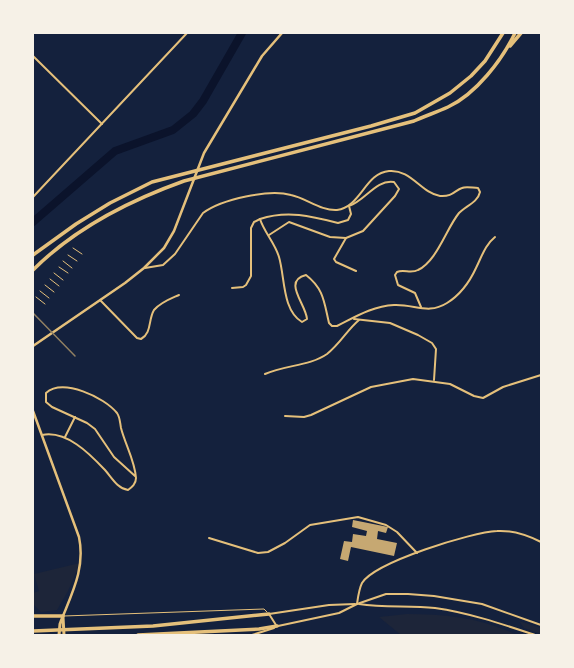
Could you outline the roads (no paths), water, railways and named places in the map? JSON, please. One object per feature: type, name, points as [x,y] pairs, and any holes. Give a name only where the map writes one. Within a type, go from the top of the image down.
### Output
[{"type":"highway","points":[[33,255],[44,245],[110,203],[152,182],[371,126],[415,113],[450,93],[471,76],[485,61],[503,33]]},
{"type":"highway","points":[[33,270],[46,257],[77,234],[114,210],[184,180],[414,121],[449,107],[464,97],[484,78],[509,46],[515,33]]},
{"type":"highway","points":[[509,46],[515,42],[520,33]]},
{"type":"highway","points":[[33,631],[153,626],[269,614]]},
{"type":"highway","points":[[33,616],[63,616]]},
{"type":"highway","points":[[138,635],[259,629],[277,626]]},
{"type":"main road","points":[[59,635],[60,624],[63,616]]},
{"type":"main road","points":[[63,616],[64,635]]},
{"type":"street","points":[[33,197],[187,33]]},
{"type":"street","points":[[33,346],[125,283],[144,268],[164,248],[174,231],[204,153],[262,56],[282,33]]},
{"type":"street","points":[[33,56],[102,124]]},
{"type":"street","points":[[349,206],[378,175],[389,171],[405,175],[438,195],[453,194],[462,188],[478,188],[480,192],[479,196],[459,213],[429,261],[419,270],[414,272],[401,270],[395,275],[398,285],[415,293],[421,307]]},
{"type":"street","points":[[144,268],[163,265],[176,254],[185,243],[203,213],[209,208],[251,196],[270,193],[290,194],[331,210],[356,204],[366,194],[386,182],[394,182],[399,187],[395,196],[363,231],[346,238],[330,237],[289,222],[269,235]]},
{"type":"street","points":[[232,288],[243,287],[251,276],[251,228],[254,222],[272,215],[291,213],[338,223],[348,220],[351,214],[349,206]]},
{"type":"street","points":[[260,219],[279,257],[287,301],[298,320],[302,322],[307,319],[294,284],[297,278],[306,274],[316,282],[320,289],[329,323],[332,326],[336,326],[364,312],[388,306],[421,307],[435,310],[448,303],[461,291],[471,278],[483,252],[496,237]]},
{"type":"street","points":[[346,238],[334,259],[336,262],[356,271]]},
{"type":"street","points":[[100,299],[137,338],[141,339],[149,330],[150,318],[154,310],[162,302],[179,295]]},
{"type":"street","points":[[352,318],[390,323],[418,335],[432,343],[436,349],[434,380]]},
{"type":"street","points":[[265,374],[281,368],[302,364],[323,356],[339,343],[349,328],[360,319]]},
{"type":"street","points":[[285,416],[304,417],[311,415],[371,387],[413,379],[434,380],[450,384],[474,396],[483,398],[503,387],[541,375]]},
{"type":"street","points":[[42,435],[52,433],[65,437],[97,462],[121,489],[128,490],[134,486],[136,480],[135,476],[118,414],[109,405],[84,391],[63,386],[52,388],[46,393],[46,402],[52,407],[87,423],[95,429],[114,457],[135,476]]},
{"type":"street","points":[[33,411],[79,537],[81,549],[81,563],[78,579],[63,616]]},
{"type":"street","points":[[65,437],[75,417]]},
{"type":"street","points":[[210,538],[258,553],[268,552],[285,543],[310,525],[358,517],[386,525],[397,532],[417,553]]},
{"type":"street","points":[[357,604],[362,584],[368,577],[389,564],[452,540],[497,531],[519,533],[541,542]]},
{"type":"street","points":[[252,635],[277,626],[339,613],[357,604],[386,594],[434,596],[482,604],[541,625]]},
{"type":"street","points":[[277,626],[269,614],[315,607],[357,604],[380,607],[408,607],[450,611],[478,616],[535,635]]},
{"type":"lane","points":[[73,248],[82,254]]},
{"type":"lane","points":[[68,255],[77,262]]},
{"type":"lane","points":[[64,261],[72,268]]},
{"type":"lane","points":[[59,267],[68,273]]},
{"type":"lane","points":[[54,273],[63,280]]},
{"type":"lane","points":[[50,279],[59,286]]},
{"type":"lane","points":[[45,285],[54,292]]},
{"type":"lane","points":[[40,291],[50,298]]},
{"type":"lane","points":[[36,297],[45,304]]},
{"type":"lane","points":[[63,616],[261,609],[264,609],[269,614]]},
{"type":"waterway","points":[[33,222],[115,151],[173,130],[193,114],[203,101],[242,33]]},
{"type":"railway","points":[[33,313],[75,356]]}]
